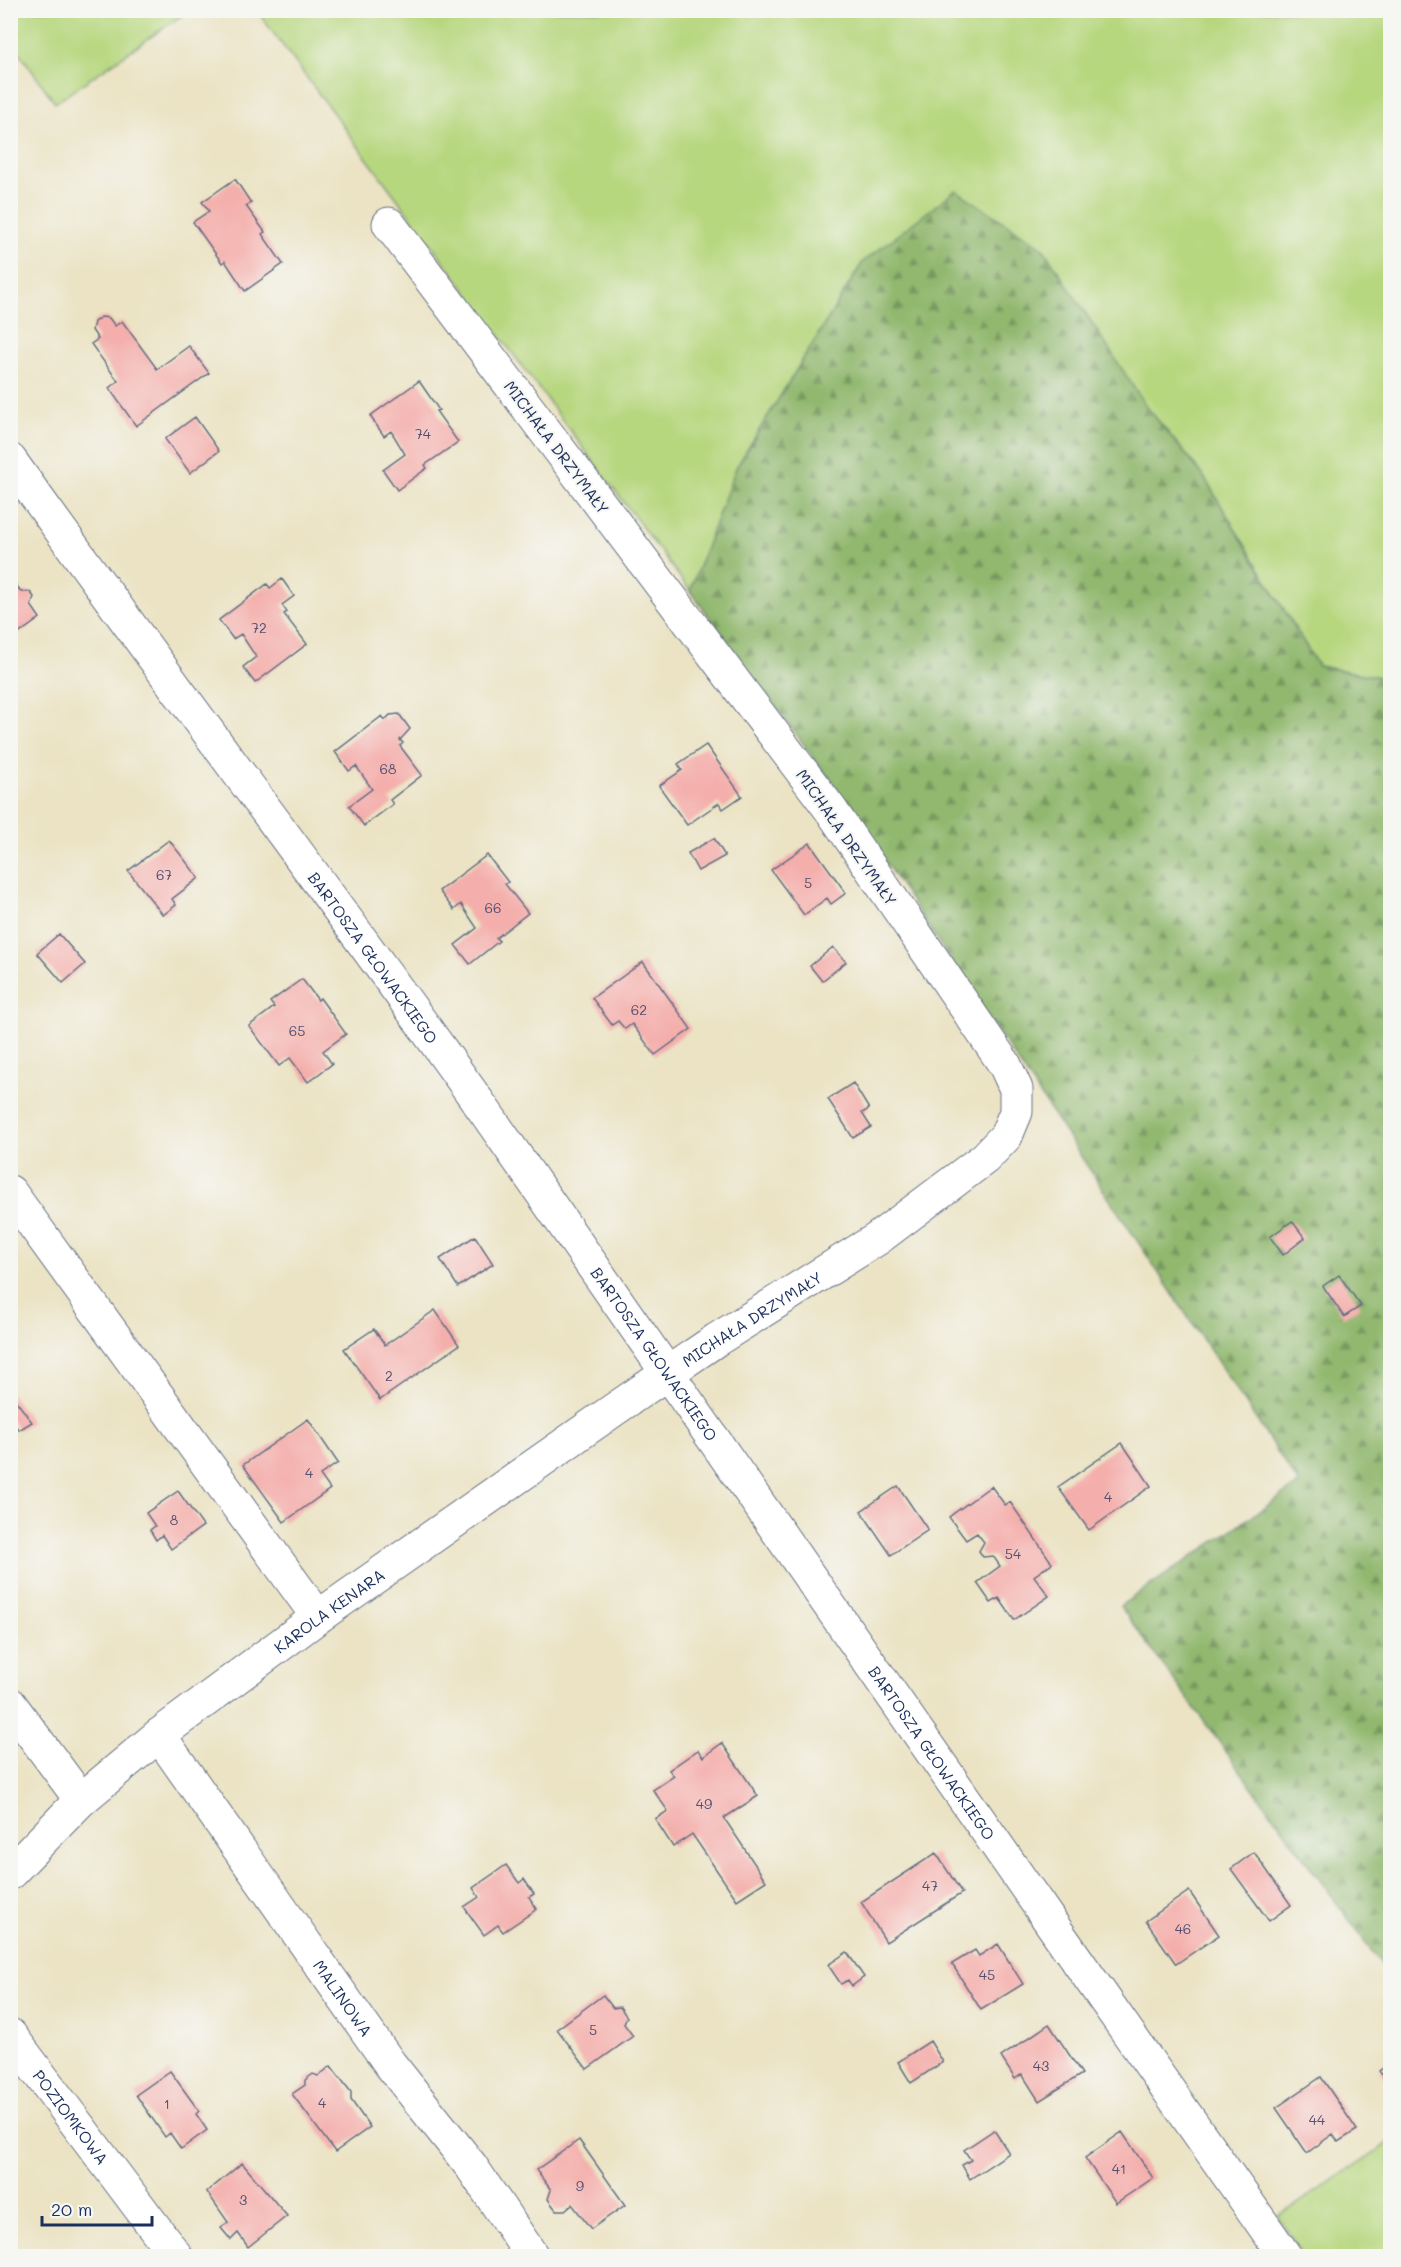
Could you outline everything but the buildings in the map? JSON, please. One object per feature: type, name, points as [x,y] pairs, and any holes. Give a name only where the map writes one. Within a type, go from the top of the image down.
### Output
[{"type":"street","name":"MICHAŁA DRZYMAŁY","points":[[389,224],[831,810],[1005,1065],[1016,1089],[1017,1112],[1006,1136],[985,1158],[877,1239],[669,1373]]},
{"type":"street","name":"BARTOSZA GŁOWACKIEGO","points":[[10,460],[475,1098],[1285,2256]]},
{"type":"street","points":[[10,1192],[318,1617]]},
{"type":"street","name":"KAROLA KENARA","points":[[10,1873],[81,1800],[159,1735],[318,1617],[669,1373]]},
{"type":"street","points":[[10,1704],[81,1800]]},
{"type":"street","name":"MALINOWA","points":[[159,1735],[390,2064],[471,2166],[532,2256]]},
{"type":"street","name":"POZIOMKOWA","points":[[10,2035],[176,2256]]},
{"type":"green space","points":[[11,10],[188,11],[55,103],[11,41]]},
{"type":"green space","points":[[257,11],[1390,11],[1390,679],[1318,666],[1202,474],[1146,406],[956,191],[863,262],[736,468],[690,591]]},
{"type":"green space","points":[[956,190],[1043,248],[1146,406],[1202,474],[1318,666],[1390,679],[1390,1976],[1120,1606],[1299,1484],[836,788],[690,591],[736,468],[863,262]]},
{"type":"green space","points":[[1390,2142],[1390,2256],[1304,2256],[1278,2217]]}]
